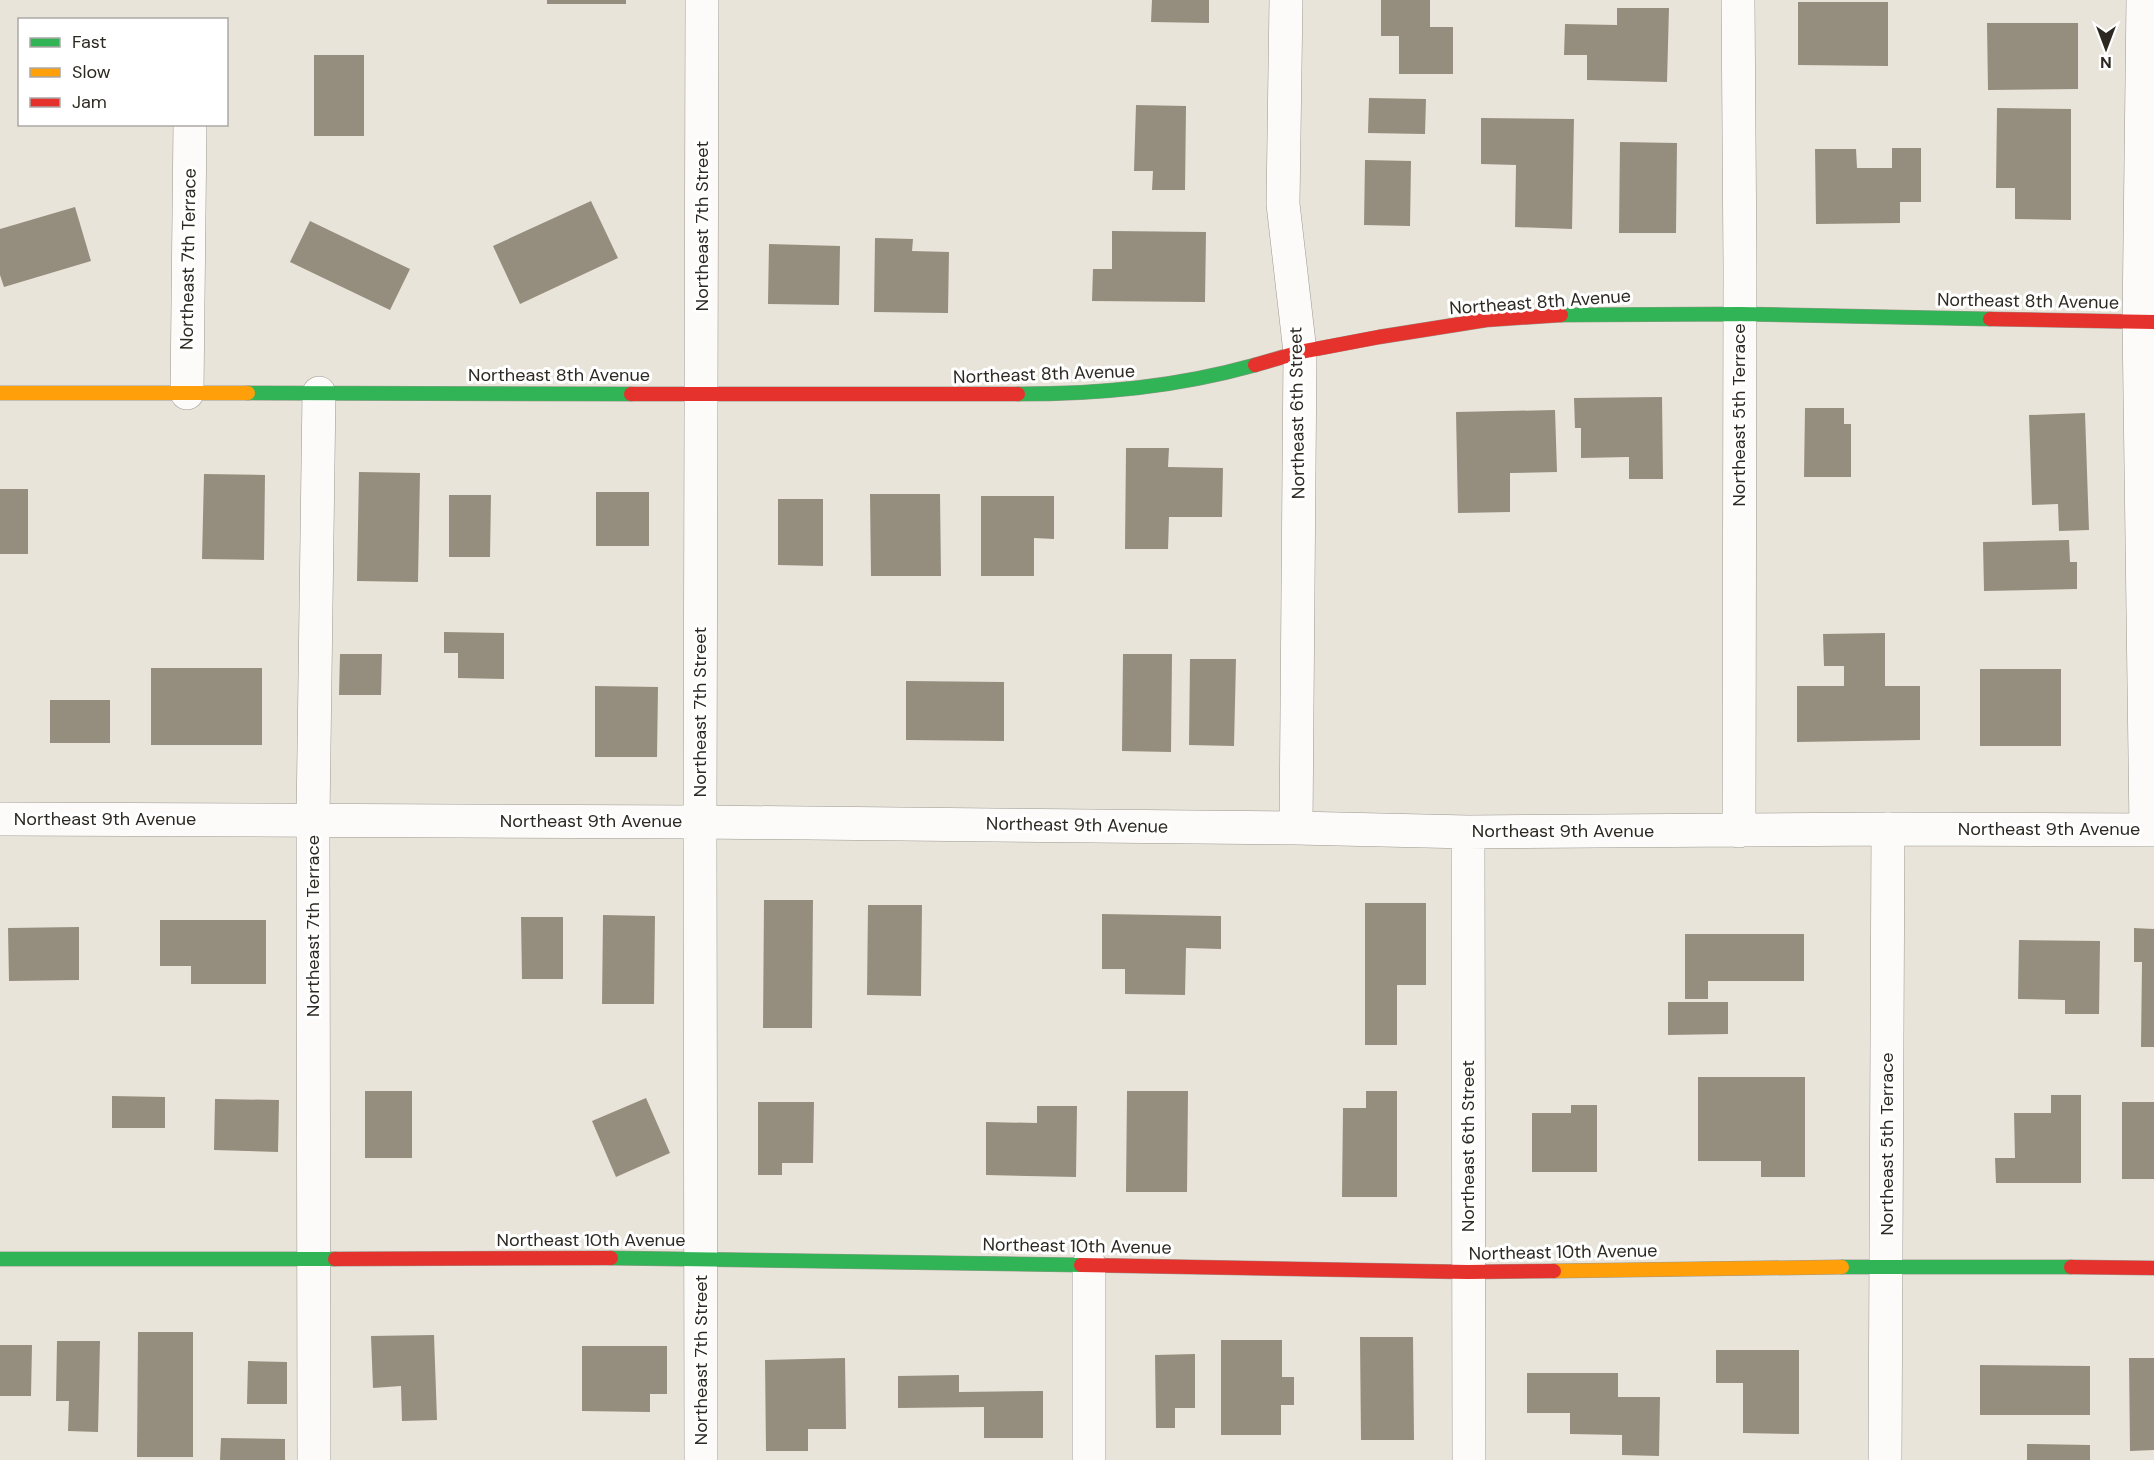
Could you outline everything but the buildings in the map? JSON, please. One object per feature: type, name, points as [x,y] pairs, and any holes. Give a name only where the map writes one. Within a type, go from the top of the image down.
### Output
[{"type":"street","name":"Northeast 7th Street","points":[[701,1460],[702,0]]},
{"type":"street","name":"Northeast 6th Street","points":[[1286,0],[1282,204],[1300,352],[1296,828]]},
{"type":"street","name":"Northeast 5th Terrace","points":[[1738,0],[1739,831]]},
{"type":"street","points":[[2144,0],[2150,830]]},
{"type":"street","name":"Northeast 7th Terrace","points":[[186,393],[190,126]]},
{"type":"street","name":"Northeast 8th Avenue","points":[[0,393],[702,393],[971,396],[1069,394],[1149,388],[1226,373],[1300,352],[1486,320],[1584,314],[1740,314],[2147,321]]},
{"type":"street","name":"Northeast 7th Terrace","points":[[314,1460],[313,819],[319,393]]},
{"type":"street","name":"Northeast 9th Avenue","points":[[0,819],[700,822],[1468,832],[2150,830]]},
{"type":"street","name":"Northeast 5th Terrace","points":[[1885,1460],[1888,829]]},
{"type":"street","name":"Northeast 6th Street","points":[[1468,832],[1469,1460]]},
{"type":"street","name":"Northeast 10th Avenue","points":[[0,1259],[700,1258],[1468,1272],[1886,1266],[2154,1268]]},
{"type":"street","points":[[1089,1264],[1089,1460]]},
{"type":"traffic: fast","points":[[1561,315],[1740,314],[1990,319]]},
{"type":"traffic: fast","points":[[1018,394],[1079,393],[1138,388],[1196,379],[1255,365]]},
{"type":"traffic: fast","points":[[248,393],[631,394]]},
{"type":"traffic: fast","points":[[611,1258],[1081,1265]]},
{"type":"traffic: fast","points":[[0,1259],[335,1259]]},
{"type":"traffic: fast","points":[[1842,1267],[2071,1267]]},
{"type":"traffic: slow","points":[[0,393],[248,393]]},
{"type":"traffic: slow","points":[[1554,1271],[1842,1267]]},
{"type":"traffic: jam","points":[[1255,365],[1300,352],[1379,337],[1486,320],[1561,315]]},
{"type":"traffic: jam","points":[[1990,319],[2154,322]]},
{"type":"traffic: jam","points":[[631,394],[1018,394]]},
{"type":"traffic: jam","points":[[335,1259],[611,1258]]},
{"type":"traffic: jam","points":[[1081,1265],[1468,1272],[1554,1271]]},
{"type":"traffic: jam","points":[[2071,1267],[2154,1268]]}]
